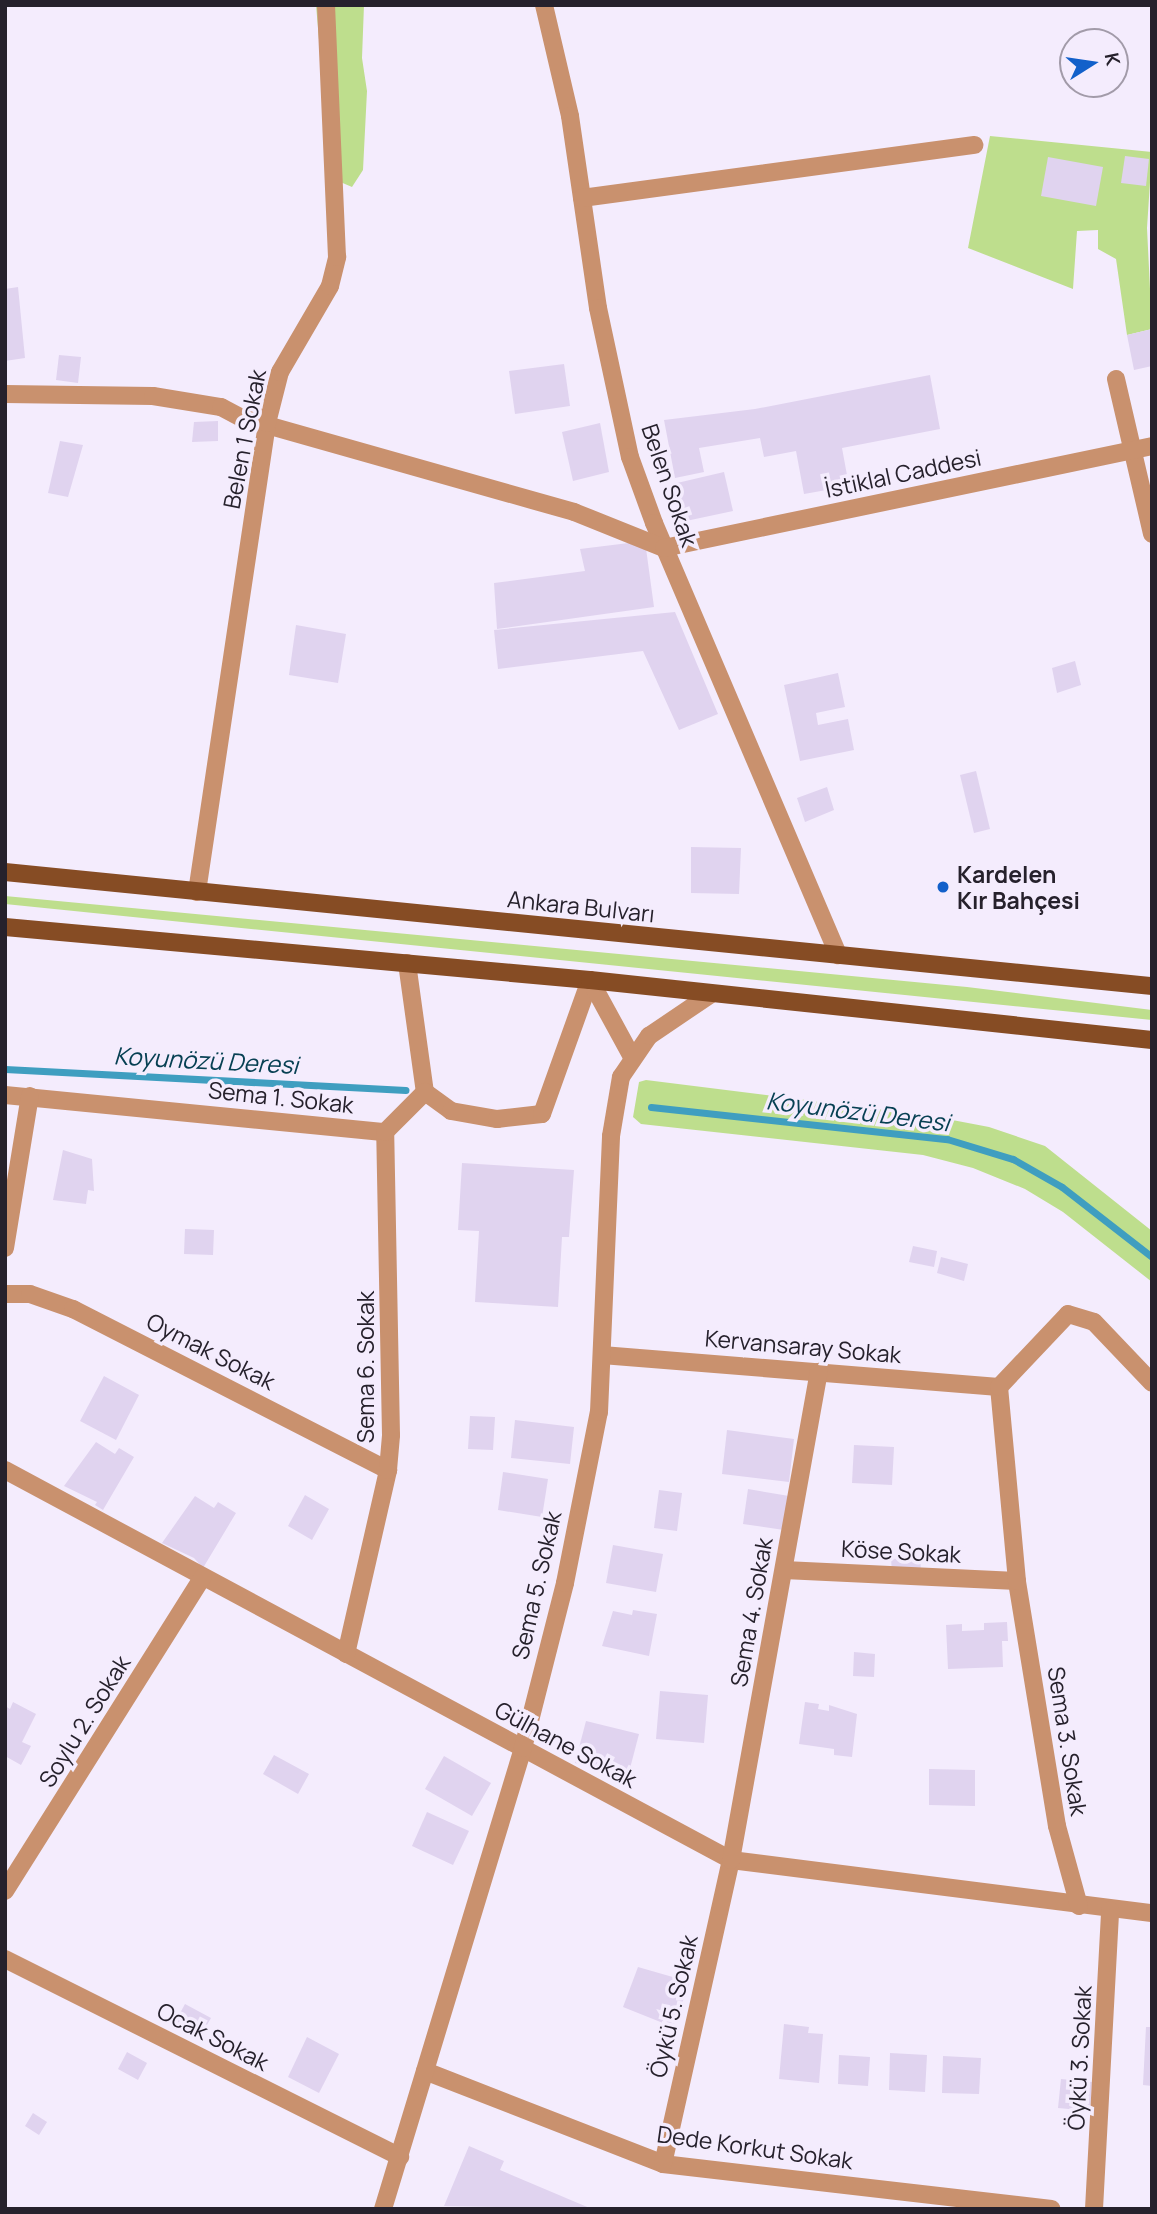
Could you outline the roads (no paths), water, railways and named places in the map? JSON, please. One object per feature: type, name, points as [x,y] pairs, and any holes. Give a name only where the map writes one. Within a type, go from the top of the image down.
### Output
[{"type":"main road","name":"Ankara Bulvarı","points":[[5,873],[1152,986]]},
{"type":"main road","points":[[5,927],[408,963],[1152,1040]]},
{"type":"street","name":"Belen 1 Sokak","points":[[197,892],[267,424],[280,372],[330,286],[337,257],[326,5]]},
{"type":"street","name":"Belen Sokak","points":[[544,5],[570,116],[617,407],[630,457],[664,548],[838,955]]},
{"type":"street","points":[[582,198],[974,145]]},
{"type":"street","points":[[1116,379],[1143,448],[1152,534]]},
{"type":"street","points":[[5,394],[184,399],[574,512],[664,548]]},
{"type":"street","name":"İstiklal Caddesi","points":[[664,548],[1143,448]]},
{"type":"street","points":[[408,963],[425,1092],[451,1111],[497,1119],[542,1114],[590,981]]},
{"type":"street","points":[[590,981],[632,1057]]},
{"type":"street","name":"Sema 5. Sokak","points":[[383,2209],[523,1748],[565,1583],[599,1412],[611,1136],[621,1077],[632,1057],[660,1027],[711,993]]},
{"type":"street","points":[[385,1132],[425,1092]]},
{"type":"street","name":"Sema 1. Sokak","points":[[5,1095],[385,1132]]},
{"type":"street","points":[[5,1248],[30,1096]]},
{"type":"street","name":"Sema 6. Sokak","points":[[346,1654],[388,1470],[391,1371],[385,1132]]},
{"type":"street","name":"Oymak Sokak","points":[[5,1294],[30,1294],[73,1309],[388,1470]]},
{"type":"street","points":[[999,1387],[1068,1314],[1094,1322],[1152,1383]]},
{"type":"street","name":"Kervansaray Sokak","points":[[602,1355],[999,1387]]},
{"type":"street","name":"Sema 4. Sokak","points":[[731,1860],[819,1372]]},
{"type":"street","name":"Sema 3. Sokak","points":[[999,1387],[1017,1581],[1057,1826],[1079,1906]]},
{"type":"street","name":"Gülhane Sokak","points":[[5,1470],[731,1860],[1110,1910],[1152,1913]]},
{"type":"street","name":"Köse Sokak","points":[[784,1570],[1017,1581]]},
{"type":"street","name":"Soylu 2. Sokak","points":[[5,1891],[203,1577]]},
{"type":"street","name":"Öykü 5. Sokak","points":[[663,2164],[731,1860]]},
{"type":"street","name":"Öykü 3. Sokak","points":[[1094,2209],[1110,1910]]},
{"type":"street","name":"Ocak Sokak","points":[[5,1959],[400,2157]]},
{"type":"street","name":"Dede Korkut Sokak","points":[[425,2071],[663,2164],[1051,2209]]},
{"type":"waterway","name":"Koyunözü Deresi","points":[[5,1069],[405,1090]]},
{"type":"waterway","name":"Koyunözü Deresi","points":[[651,1107],[947,1139],[1013,1159],[1062,1187],[1152,1257]]},
{"type":"place","name":"Kardelen Kır Bahçesi","points":[[943,887]]}]
